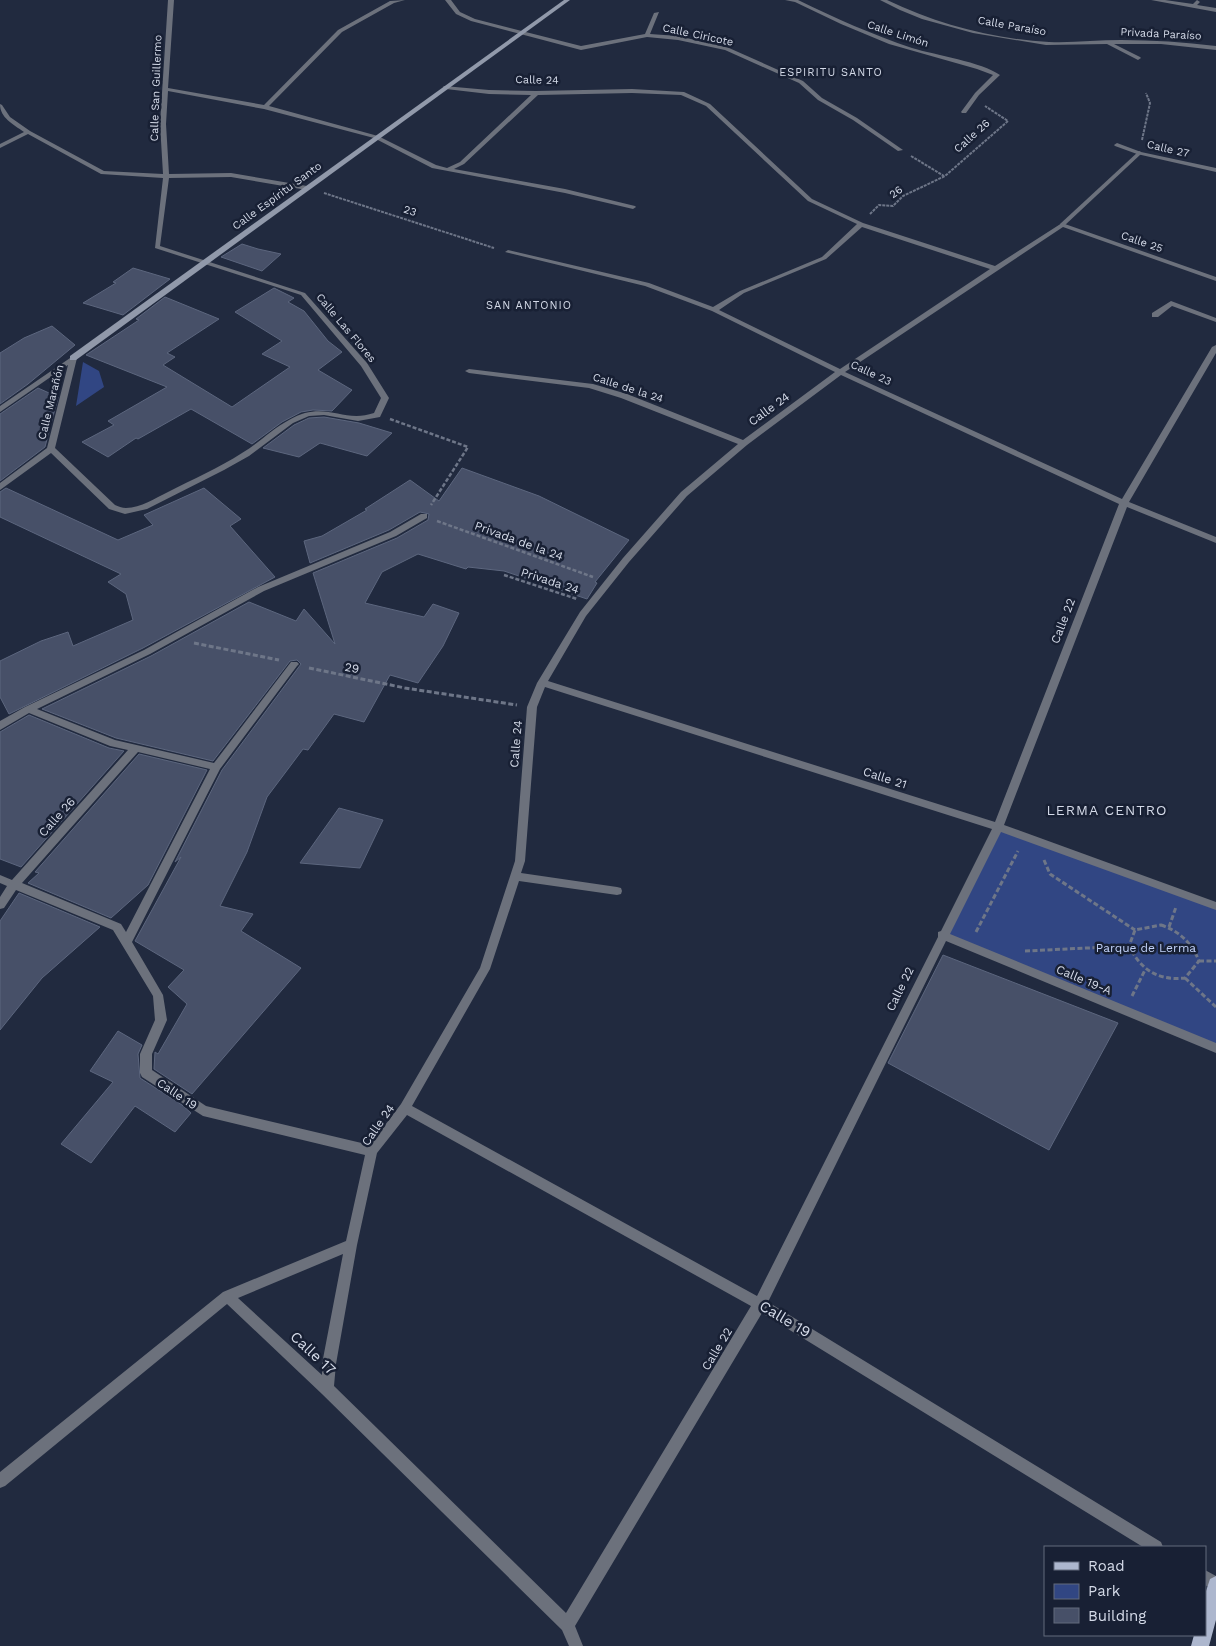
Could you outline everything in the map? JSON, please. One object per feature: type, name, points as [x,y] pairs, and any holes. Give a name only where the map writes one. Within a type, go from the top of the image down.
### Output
[{"type":"main road","points":[[1206,1623],[1216,1585]]},
{"type":"street","name":"Calle San Guillermo","points":[[171,0],[163,124],[166,176],[157,247],[203,263]]},
{"type":"street","points":[[265,107],[340,31],[392,2],[402,0]]},
{"type":"street","name":"Calle Ciricote","points":[[448,0],[458,13],[473,20],[581,48],[647,35],[678,38],[726,49],[801,82],[820,99],[855,119],[900,150]]},
{"type":"street","name":"Calle Espíritu Santo","points":[[0,410],[567,0]]},
{"type":"street","points":[[788,0],[796,0]]},
{"type":"street","name":"Calle Limón","points":[[796,0],[850,29],[924,53],[982,67],[998,75]]},
{"type":"street","name":"Calle Paraíso","points":[[883,0],[902,11],[936,22],[1024,40],[1068,44],[1106,42],[1138,58]]},
{"type":"street","points":[[1154,0],[1196,3],[1216,10]]},
{"type":"street","points":[[647,35],[657,13]]},
{"type":"street","name":"Privada Paraíso","points":[[1106,42],[1216,48]]},
{"type":"street","name":"Calle 26","points":[[964,112],[973,99],[998,75]]},
{"type":"street","name":"Calle 24","points":[[446,87],[489,92],[632,91],[682,93],[715,110],[810,200],[861,224],[996,269]]},
{"type":"street","points":[[166,89],[265,107],[376,137],[434,167],[565,191],[633,208]]},
{"type":"street","points":[[450,169],[462,164],[536,93]]},
{"type":"street","points":[[0,106],[8,118],[28,132],[103,173],[166,176],[231,175],[307,188]]},
{"type":"street","points":[[0,146],[28,132]]},
{"type":"street","name":"Calle 27","points":[[1117,145],[1139,153],[1216,170]]},
{"type":"street","name":"Calle 24","points":[[327,1388],[329,1364],[350,1245],[372,1151],[405,1108],[485,969],[520,861],[532,707],[542,683],[591,603],[684,494],[744,443],[840,372],[1062,225],[1139,153]]},
{"type":"street","points":[[714,310],[742,292],[824,258],[861,224]]},
{"type":"street","name":"Calle 25","points":[[1062,225],[1216,278]]},
{"type":"street","name":"Calle 23","points":[[508,252],[647,284],[714,310],[840,372],[1124,503],[1216,540]]},
{"type":"street","name":"Calle Las Flores","points":[[203,263],[303,294],[364,365],[385,398],[378,415]]},
{"type":"street","points":[[1155,315],[1171,303],[1216,320]]},
{"type":"street","name":"Calle 22","points":[[567,1625],[760,1304],[942,935],[998,827],[1124,503],[1216,347]]},
{"type":"street","name":"Calle Marañón","points":[[0,487],[51,448],[74,358]]},
{"type":"street","name":"Calle de la 24","points":[[469,371],[590,386],[624,396],[744,443]]},
{"type":"street","points":[[51,448],[112,508],[125,512],[144,507],[236,459],[293,421],[308,414],[316,412],[358,420],[367,420],[378,415]]},
{"type":"street","points":[[0,726],[28,709],[147,652],[261,590],[392,534],[424,516]]},
{"type":"street","points":[[127,941],[216,767],[294,664]]},
{"type":"street","name":"Calle 21","points":[[542,683],[998,827],[1216,906]]},
{"type":"street","points":[[28,709],[114,743],[216,767]]},
{"type":"street","name":"Calle 26","points":[[0,905],[14,885],[136,748]]},
{"type":"street","points":[[515,876],[616,891]]},
{"type":"street","name":"Calle 19","points":[[0,879],[117,927],[158,995],[161,1020],[146,1054],[146,1073],[203,1111],[372,1151]]},
{"type":"street","name":"Calle 19-A","points":[[942,935],[1123,1012],[1216,1048]]},
{"type":"street","name":"Calle 19","points":[[405,1108],[760,1304],[1154,1546]]},
{"type":"street","points":[[0,1481],[227,1296],[350,1245]]},
{"type":"street","name":"Calle 17","points":[[227,1296],[327,1388],[567,1625],[576,1646]]},
{"type":"path","points":[[1139,153],[1150,103],[1146,93]]},
{"type":"path","name":"Calle 26","points":[[945,176],[1008,121],[973,99]]},
{"type":"path","points":[[900,150],[945,176]]},
{"type":"path","name":"26","points":[[861,224],[879,205],[893,206],[903,196],[945,176]]},
{"type":"path","name":"23","points":[[307,188],[508,252]]},
{"type":"path","points":[[378,415],[468,447],[424,516]]},
{"type":"path","name":"Privada de la 24","points":[[424,516],[608,582]]},
{"type":"path","name":"Privada 24","points":[[504,575],[591,603]]},
{"type":"path","name":"29","points":[[170,638],[406,688],[532,707]]},
{"type":"path","points":[[968,946],[1021,846]]},
{"type":"path","points":[[1050,857],[1041,854],[1050,874],[1135,930],[1151,926],[1169,927],[1195,949],[1199,961]]},
{"type":"path","points":[[1167,903],[1184,910]]},
{"type":"path","points":[[1169,927],[1176,907]]},
{"type":"path","points":[[1135,930],[1129,946],[1136,961],[1156,977],[1173,980],[1185,978],[1199,961]]},
{"type":"path","points":[[1025,951],[1129,946]]},
{"type":"path","points":[[1199,961],[1216,961]]},
{"type":"path","points":[[1123,1012],[1145,970]]},
{"type":"path","points":[[1185,978],[1216,1007]]},
{"type":"green space","points":[[83,362],[99,371],[104,387],[76,406]]},
{"type":"green space","name":"Parque de Lerma","points":[[998,827],[1216,906],[1216,1047],[942,935]]},
{"type":"building","points":[[242,244],[281,254],[262,271],[221,257]]},
{"type":"building","points":[[133,268],[170,279],[123,315],[83,303],[116,283],[113,282]]},
{"type":"building","points":[[274,288],[294,298],[288,302],[304,311],[328,341],[342,352],[318,370],[352,390],[332,411],[313,410],[301,412],[282,422],[252,444],[191,409],[138,439],[136,438],[108,457],[82,442],[114,425],[108,421],[167,387],[86,355],[139,320],[136,319],[165,297],[219,319],[167,353],[175,357],[163,365],[232,407],[290,367],[262,354],[282,341],[235,312]]},
{"type":"building","points":[[52,326],[75,345],[28,384],[0,404],[0,353],[24,338]]},
{"type":"building","points":[[38,388],[58,397],[45,447],[0,481],[0,414]]},
{"type":"building","points":[[324,417],[359,423],[392,433],[367,456],[320,443],[299,457],[263,448],[294,425],[309,418]]},
{"type":"building","points":[[462,468],[539,496],[629,540],[595,582],[597,583],[587,599],[504,571],[468,567],[466,569],[418,554],[382,572],[365,603],[424,617],[433,604],[459,613],[443,646],[418,683],[390,675],[364,722],[334,714],[308,750],[303,749],[267,797],[247,852],[220,906],[253,914],[241,931],[301,968],[192,1094],[154,1069],[155,1052],[158,1054],[187,1004],[168,987],[184,970],[135,941],[181,857],[175,862],[222,770],[301,664],[297,660],[290,661],[213,761],[116,738],[42,709],[151,656],[249,602],[296,621],[304,609],[335,644],[313,573],[397,538],[428,520],[429,514],[420,512],[389,530],[310,563],[304,541],[322,536],[367,510],[365,509],[410,480],[439,501]]},
{"type":"building","points":[[6,488],[118,540],[153,525],[144,515],[204,488],[241,519],[230,526],[275,577],[143,648],[9,714],[0,697],[0,661],[41,641],[68,632],[73,646],[133,620],[126,594],[108,582],[121,574],[0,517],[0,492]]},
{"type":"building","points":[[29,715],[109,748],[124,751],[21,867],[0,859],[0,732]]},
{"type":"building","points":[[139,754],[207,770],[148,885],[111,918],[28,883],[39,873],[35,872]]},
{"type":"building","points":[[339,808],[383,820],[360,868],[300,863]]},
{"type":"building","points":[[19,893],[100,927],[42,978],[0,1030],[0,921]]},
{"type":"building","points":[[943,955],[1118,1023],[1049,1150],[888,1063]]},
{"type":"building","points":[[118,1031],[142,1045],[138,1054],[140,1078],[182,1105],[191,1113],[175,1132],[135,1106],[91,1163],[61,1144],[113,1082],[90,1071]]},
{"type":"district","name":"ESPIRITU SANTO","points":[[831,72]]},
{"type":"district","name":"SAN ANTONIO","points":[[529,305]]},
{"type":"district","name":"LERMA CENTRO","points":[[1107,810]]}]
